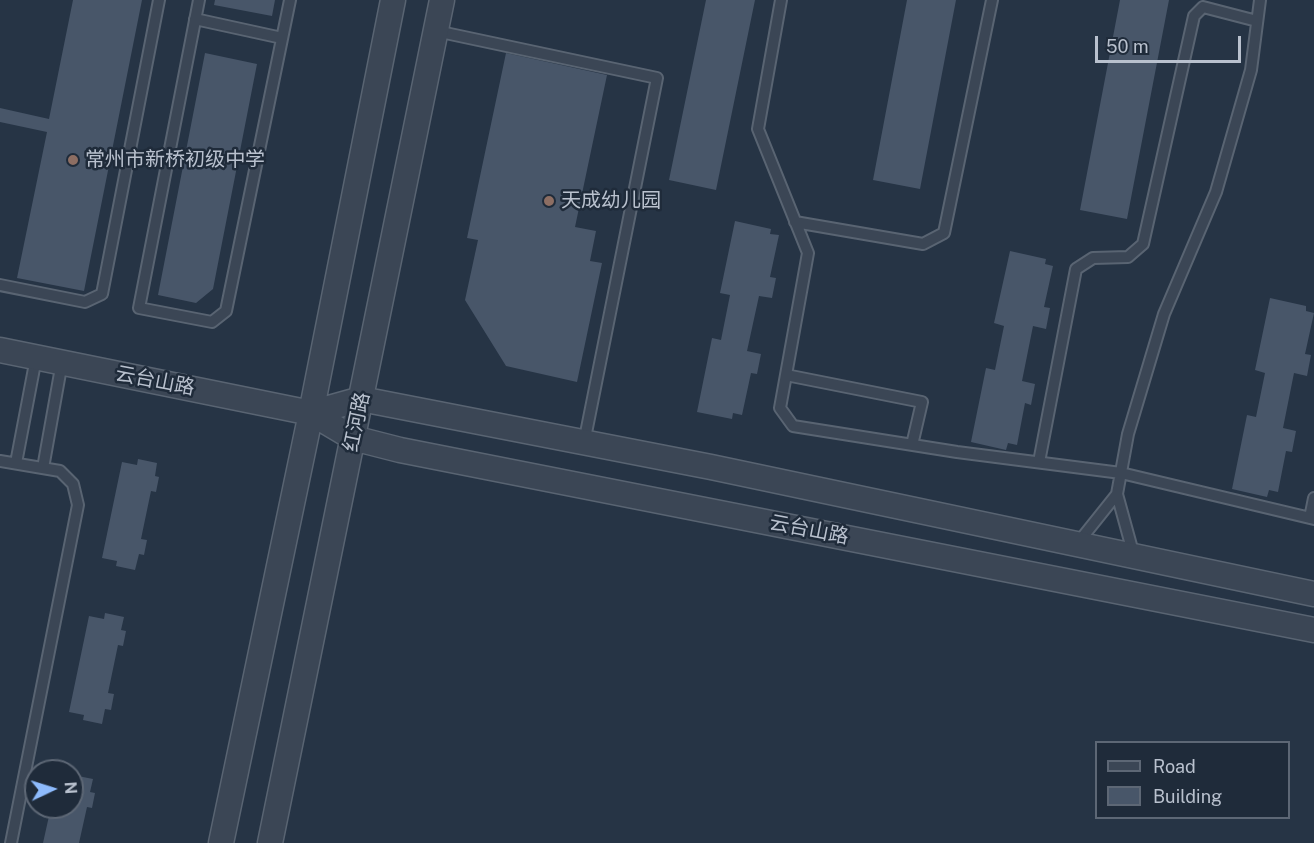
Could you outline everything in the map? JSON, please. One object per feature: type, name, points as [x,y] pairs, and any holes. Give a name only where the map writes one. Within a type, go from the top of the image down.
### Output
[{"type":"street","points":[[221,843],[311,413],[393,0]]},
{"type":"street","name":"红河路","points":[[270,843],[442,0]]},
{"type":"street","name":"云台山路","points":[[0,350],[311,413],[353,438],[1314,630]]},
{"type":"street","name":"云台山路","points":[[311,413],[361,399],[711,467],[1314,594]]},
{"type":"lane","points":[[0,285],[86,302],[102,294],[159,0]]},
{"type":"lane","points":[[199,0],[139,308],[212,322],[226,311],[290,0]]},
{"type":"lane","points":[[780,0],[758,129],[808,253],[780,408],[793,426],[912,445],[1121,473],[1312,519],[1314,498]]},
{"type":"lane","points":[[795,222],[923,244],[944,233],[992,0]]},
{"type":"lane","points":[[1134,556],[1117,494],[1128,435],[1164,314],[1216,192],[1251,69],[1260,0]]},
{"type":"lane","points":[[1039,462],[1076,269],[1093,258],[1128,257],[1143,244],[1194,16],[1203,7],[1257,21]]},
{"type":"lane","points":[[195,18],[282,38]]},
{"type":"lane","points":[[436,31],[657,78],[584,443]]},
{"type":"lane","points":[[16,464],[36,357]]},
{"type":"lane","points":[[43,468],[62,362]]},
{"type":"lane","points":[[786,375],[922,402],[912,445]]},
{"type":"lane","points":[[0,461],[60,471],[73,484],[78,505],[11,843]]},
{"type":"lane","points":[[1076,544],[1117,494]]},
{"type":"building","points":[[73,0],[142,0],[84,291],[17,278],[47,132],[0,122],[0,108],[49,119]]},
{"type":"building","points":[[215,0],[275,0],[272,16],[214,5]]},
{"type":"building","points":[[706,0],[755,0],[716,190],[669,180]]},
{"type":"building","points":[[907,0],[956,0],[920,189],[873,180]]},
{"type":"building","points":[[1120,0],[1169,0],[1127,219],[1080,210]]},
{"type":"building","points":[[205,53],[257,64],[213,289],[196,303],[158,295]]},
{"type":"building","points":[[506,53],[607,75],[575,227],[596,231],[590,261],[602,263],[577,382],[506,366],[465,300],[478,240],[467,238]]},
{"type":"building","points":[[735,221],[771,229],[770,234],[779,235],[770,277],[776,278],[772,298],[759,296],[747,351],[761,354],[757,374],[751,373],[742,415],[733,413],[732,419],[697,412],[712,338],[721,340],[730,295],[720,293]]},
{"type":"building","points":[[1010,251],[1046,259],[1045,264],[1053,266],[1044,307],[1050,308],[1046,329],[1033,326],[1022,381],[1035,384],[1031,405],[1025,403],[1017,445],[1008,443],[1006,450],[971,442],[986,368],[995,370],[1004,326],[994,323]]},
{"type":"building","points":[[1270,298],[1306,306],[1306,311],[1314,313],[1305,354],[1311,355],[1307,376],[1294,373],[1283,428],[1296,431],[1292,452],[1286,451],[1278,492],[1269,490],[1267,497],[1232,489],[1247,415],[1256,417],[1265,373],[1255,370]]},
{"type":"building","points":[[138,459],[157,463],[155,476],[159,477],[156,492],[151,491],[141,539],[147,540],[144,555],[139,554],[135,570],[116,566],[117,561],[102,558],[122,462],[137,465]]},
{"type":"building","points":[[105,613],[124,617],[121,630],[126,631],[123,646],[118,645],[108,693],[114,694],[111,710],[105,709],[102,724],[83,720],[84,715],[69,712],[89,616],[104,619]]},
{"type":"building","points":[[84,777],[93,779],[90,792],[95,793],[92,808],[87,807],[79,843],[43,843],[48,819],[84,819]]},
{"type":"place","name":"常州市新桥初级中学","points":[[73,160]]},
{"type":"place","name":"天成幼儿园","points":[[549,201]]}]
